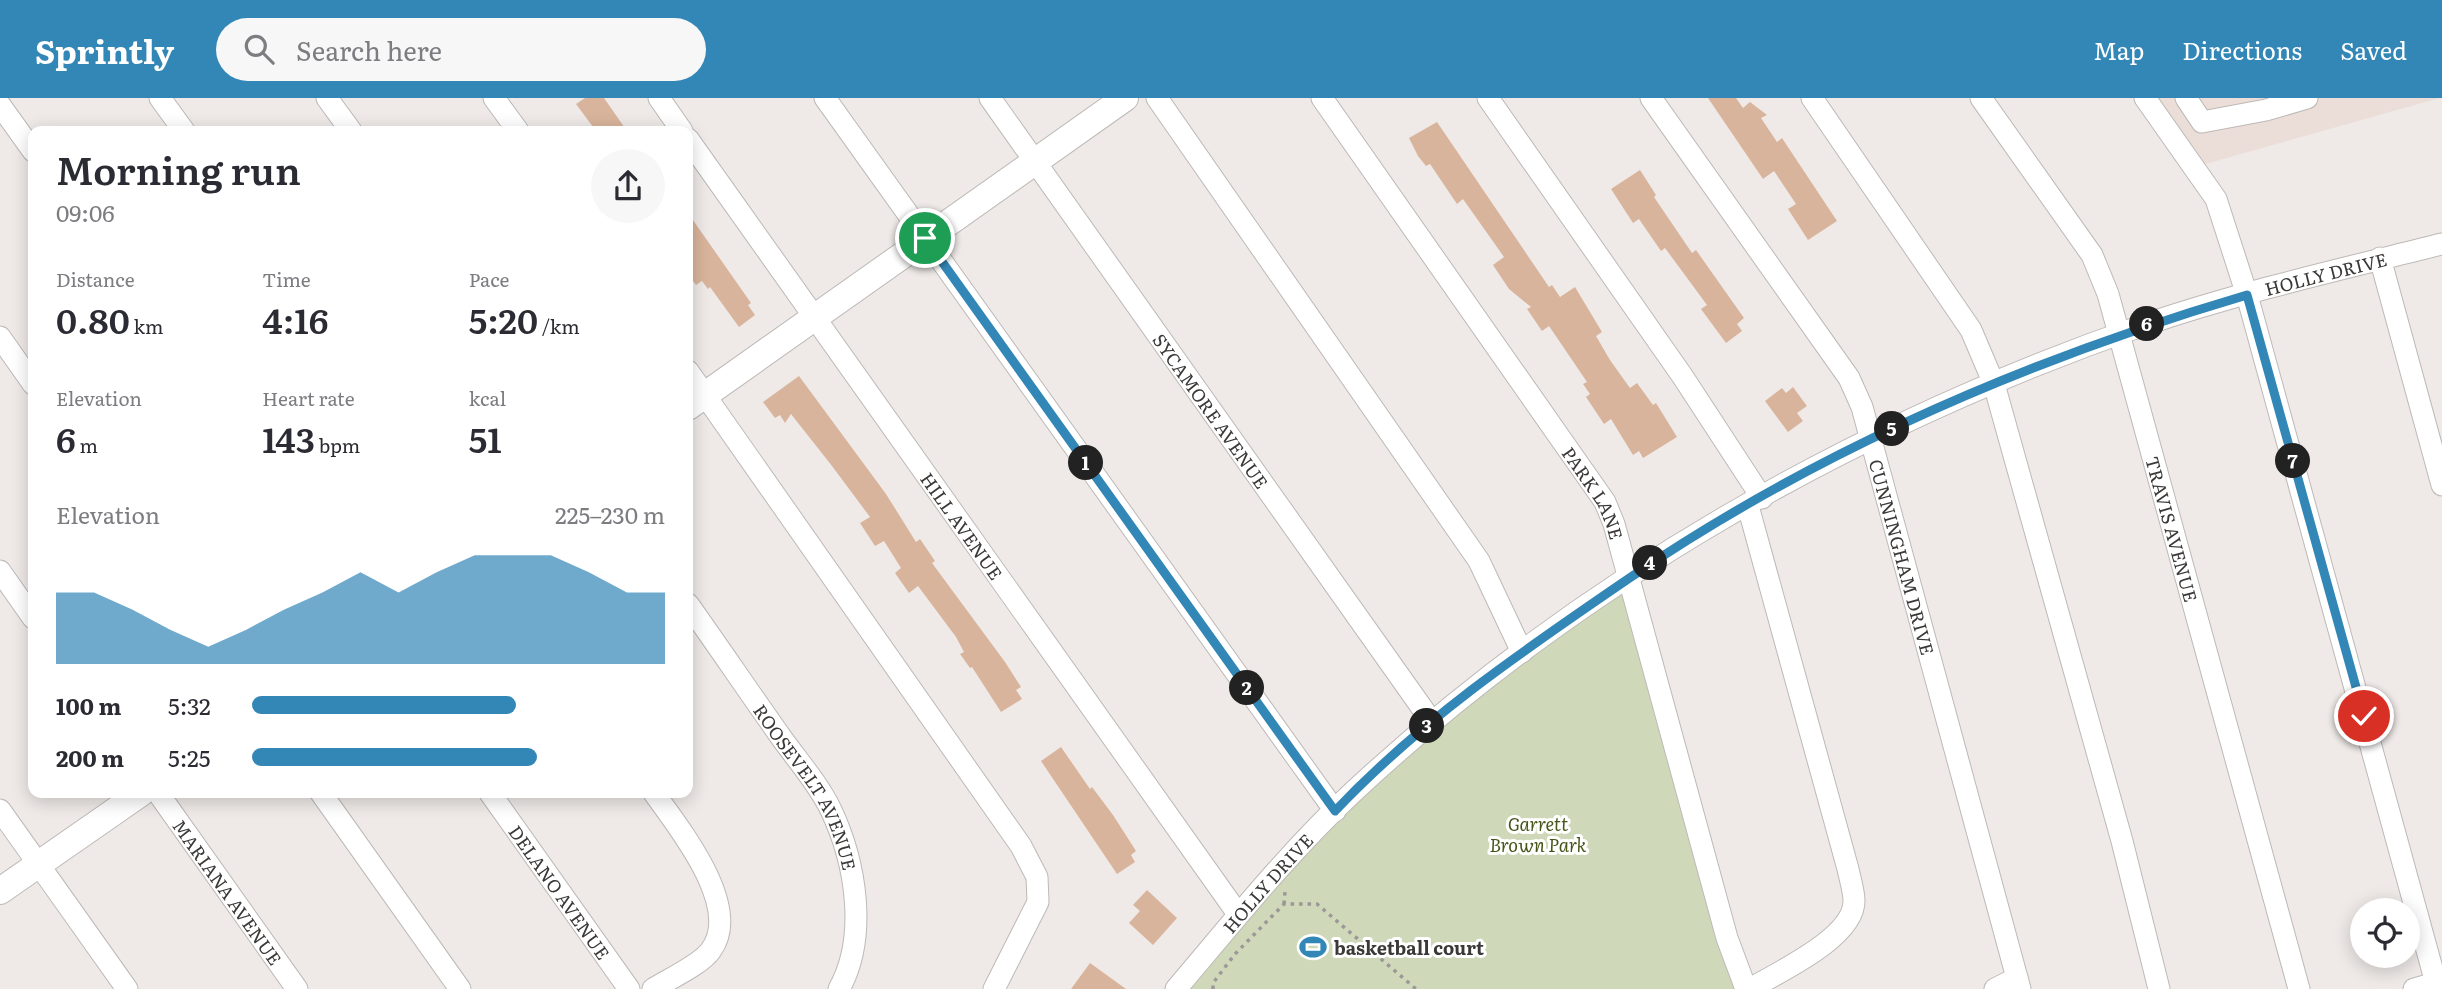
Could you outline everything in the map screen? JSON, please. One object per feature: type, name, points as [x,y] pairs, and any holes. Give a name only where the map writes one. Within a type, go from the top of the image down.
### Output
[{"type":"main road","points":[[696,401],[1125,98]]},
{"type":"main road","points":[[0,891],[134,798]]},
{"type":"street","points":[[160,98],[180,126]]},
{"type":"street","points":[[327,98],[347,126]]},
{"type":"street","points":[[494,98],[514,126]]},
{"type":"street","points":[[659,98],[679,126]]},
{"type":"street","points":[[825,98],[1335,811]]},
{"type":"street","name":"SYCAMORE AVENUE","points":[[990,98],[1432,722]]},
{"type":"street","points":[[1157,98],[1479,561],[1521,652]]},
{"type":"street","name":"PARK LANE","points":[[1322,98],[1597,488],[1615,524],[1724,925],[1748,989]]},
{"type":"street","points":[[1488,98],[1683,377],[1755,502],[1848,869],[1854,903],[1848,921],[1823,946],[1748,989]]},
{"type":"street","name":"CUNNINGHAM DRIVE","points":[[1651,98],[1849,378],[1862,407],[2019,984]]},
{"type":"street","points":[[1812,98],[1971,330],[1994,384],[2122,841],[2159,989]]},
{"type":"street","name":"TRAVIS AVENUE","points":[[1981,98],[2092,255],[2121,334],[2299,989]]},
{"type":"street","points":[[2145,98],[2216,199],[2247,295],[2439,982],[2414,989]]},
{"type":"street","points":[[2186,98],[2202,122],[2307,98]]},
{"type":"street","points":[[2240,115],[2257,98]]},
{"type":"street","points":[[0,105],[28,145]]},
{"type":"street","name":"HILL AVENUE","points":[[693,146],[1238,914]]},
{"type":"street","name":"HOLLY DRIVE","points":[[1176,989],[1238,914],[1335,811],[1432,722],[1521,652],[1658,557],[1871,440],[1994,384],[2121,334],[2247,295],[2380,258],[2442,244]]},
{"type":"street","points":[[2380,258],[2442,485]]},
{"type":"street","points":[[0,337],[28,377]]},
{"type":"street","points":[[696,401],[1021,846],[1037,877],[1038,902],[994,989]]},
{"type":"street","points":[[0,571],[28,611]]},
{"type":"street","name":"ROOSEVELT AVENUE","points":[[693,611],[822,794],[843,839],[853,882],[855,924],[850,957],[839,989]]},
{"type":"street","name":"MARIANA AVENUE","points":[[162,798],[297,989]]},
{"type":"street","points":[[325,798],[460,989]]},
{"type":"street","name":"DELANO AVENUE","points":[[494,798],[629,989]]},
{"type":"street","points":[[653,989],[710,953],[721,934],[715,895],[699,856],[658,798]]},
{"type":"street","points":[[0,810],[127,989]]},
{"type":"street","points":[[1996,989],[2019,984]]},
{"type":"path","points":[[1213,989],[1213,983],[1235,954],[1284,904],[1285,887]]},
{"type":"path","points":[[1284,904],[1317,904],[1416,989]]},
{"type":"shaded area","points":[[2146,98],[2440,98],[2195,167]]},
{"type":"green space","name":"Garrett Brown Park","points":[[1629,578],[1745,989],[1177,989],[1329,817]]},
{"type":"building","points":[[585,98],[604,98],[624,126],[592,126],[576,104]]},
{"type":"building","points":[[1708,98],[1736,98],[1743,108],[1750,102],[1767,115],[1761,118],[1777,142],[1782,138],[1837,221],[1808,240],[1788,209],[1796,204],[1774,171],[1763,179]]},
{"type":"building","points":[[1437,122],[1549,287],[1552,285],[1560,297],[1575,287],[1602,332],[1596,336],[1610,360],[1630,388],[1637,383],[1653,405],[1656,403],[1677,437],[1643,458],[1639,451],[1633,455],[1611,419],[1604,424],[1586,397],[1590,394],[1583,384],[1587,382],[1549,326],[1542,331],[1527,309],[1531,307],[1509,289],[1493,265],[1504,257],[1463,199],[1457,204],[1430,164],[1426,166],[1418,156],[1409,138]]},
{"type":"building","points":[[1640,170],[1656,195],[1654,197],[1692,253],[1696,250],[1744,318],[1737,324],[1742,331],[1726,343],[1701,309],[1707,305],[1665,248],[1661,251],[1639,219],[1633,223],[1611,189]]},
{"type":"building","points":[[693,220],[751,303],[748,305],[755,315],[739,327],[710,287],[708,289],[702,281],[696,285],[693,281]]},
{"type":"building","points":[[799,376],[886,494],[916,542],[920,539],[935,561],[932,563],[1005,662],[1021,687],[1016,690],[1022,699],[1001,712],[972,667],[970,668],[960,654],[964,652],[956,637],[918,586],[909,593],[895,573],[901,568],[884,541],[875,546],[860,523],[870,517],[832,466],[791,414],[785,423],[780,415],[775,418],[763,402]]},
{"type":"building","points":[[1793,387],[1807,406],[1797,413],[1803,421],[1788,432],[1765,401],[1782,388],[1786,393]]},
{"type":"building","points":[[1061,747],[1090,789],[1092,787],[1113,815],[1136,851],[1131,855],[1135,862],[1117,874],[1041,761]]},
{"type":"building","points":[[1147,890],[1177,918],[1153,945],[1129,923],[1140,911],[1133,905]]},
{"type":"building","points":[[1090,963],[1126,989],[1071,989]]},
{"type":"place","name":"basketball court","points":[[1313,947]]},
{"type":"route","points":[[925,238],[1335,811],[1394,755],[1476,685],[1551,630],[1658,557],[1834,457],[1977,390],[2093,344],[2148,324],[2247,295],[2364,716]]}]
